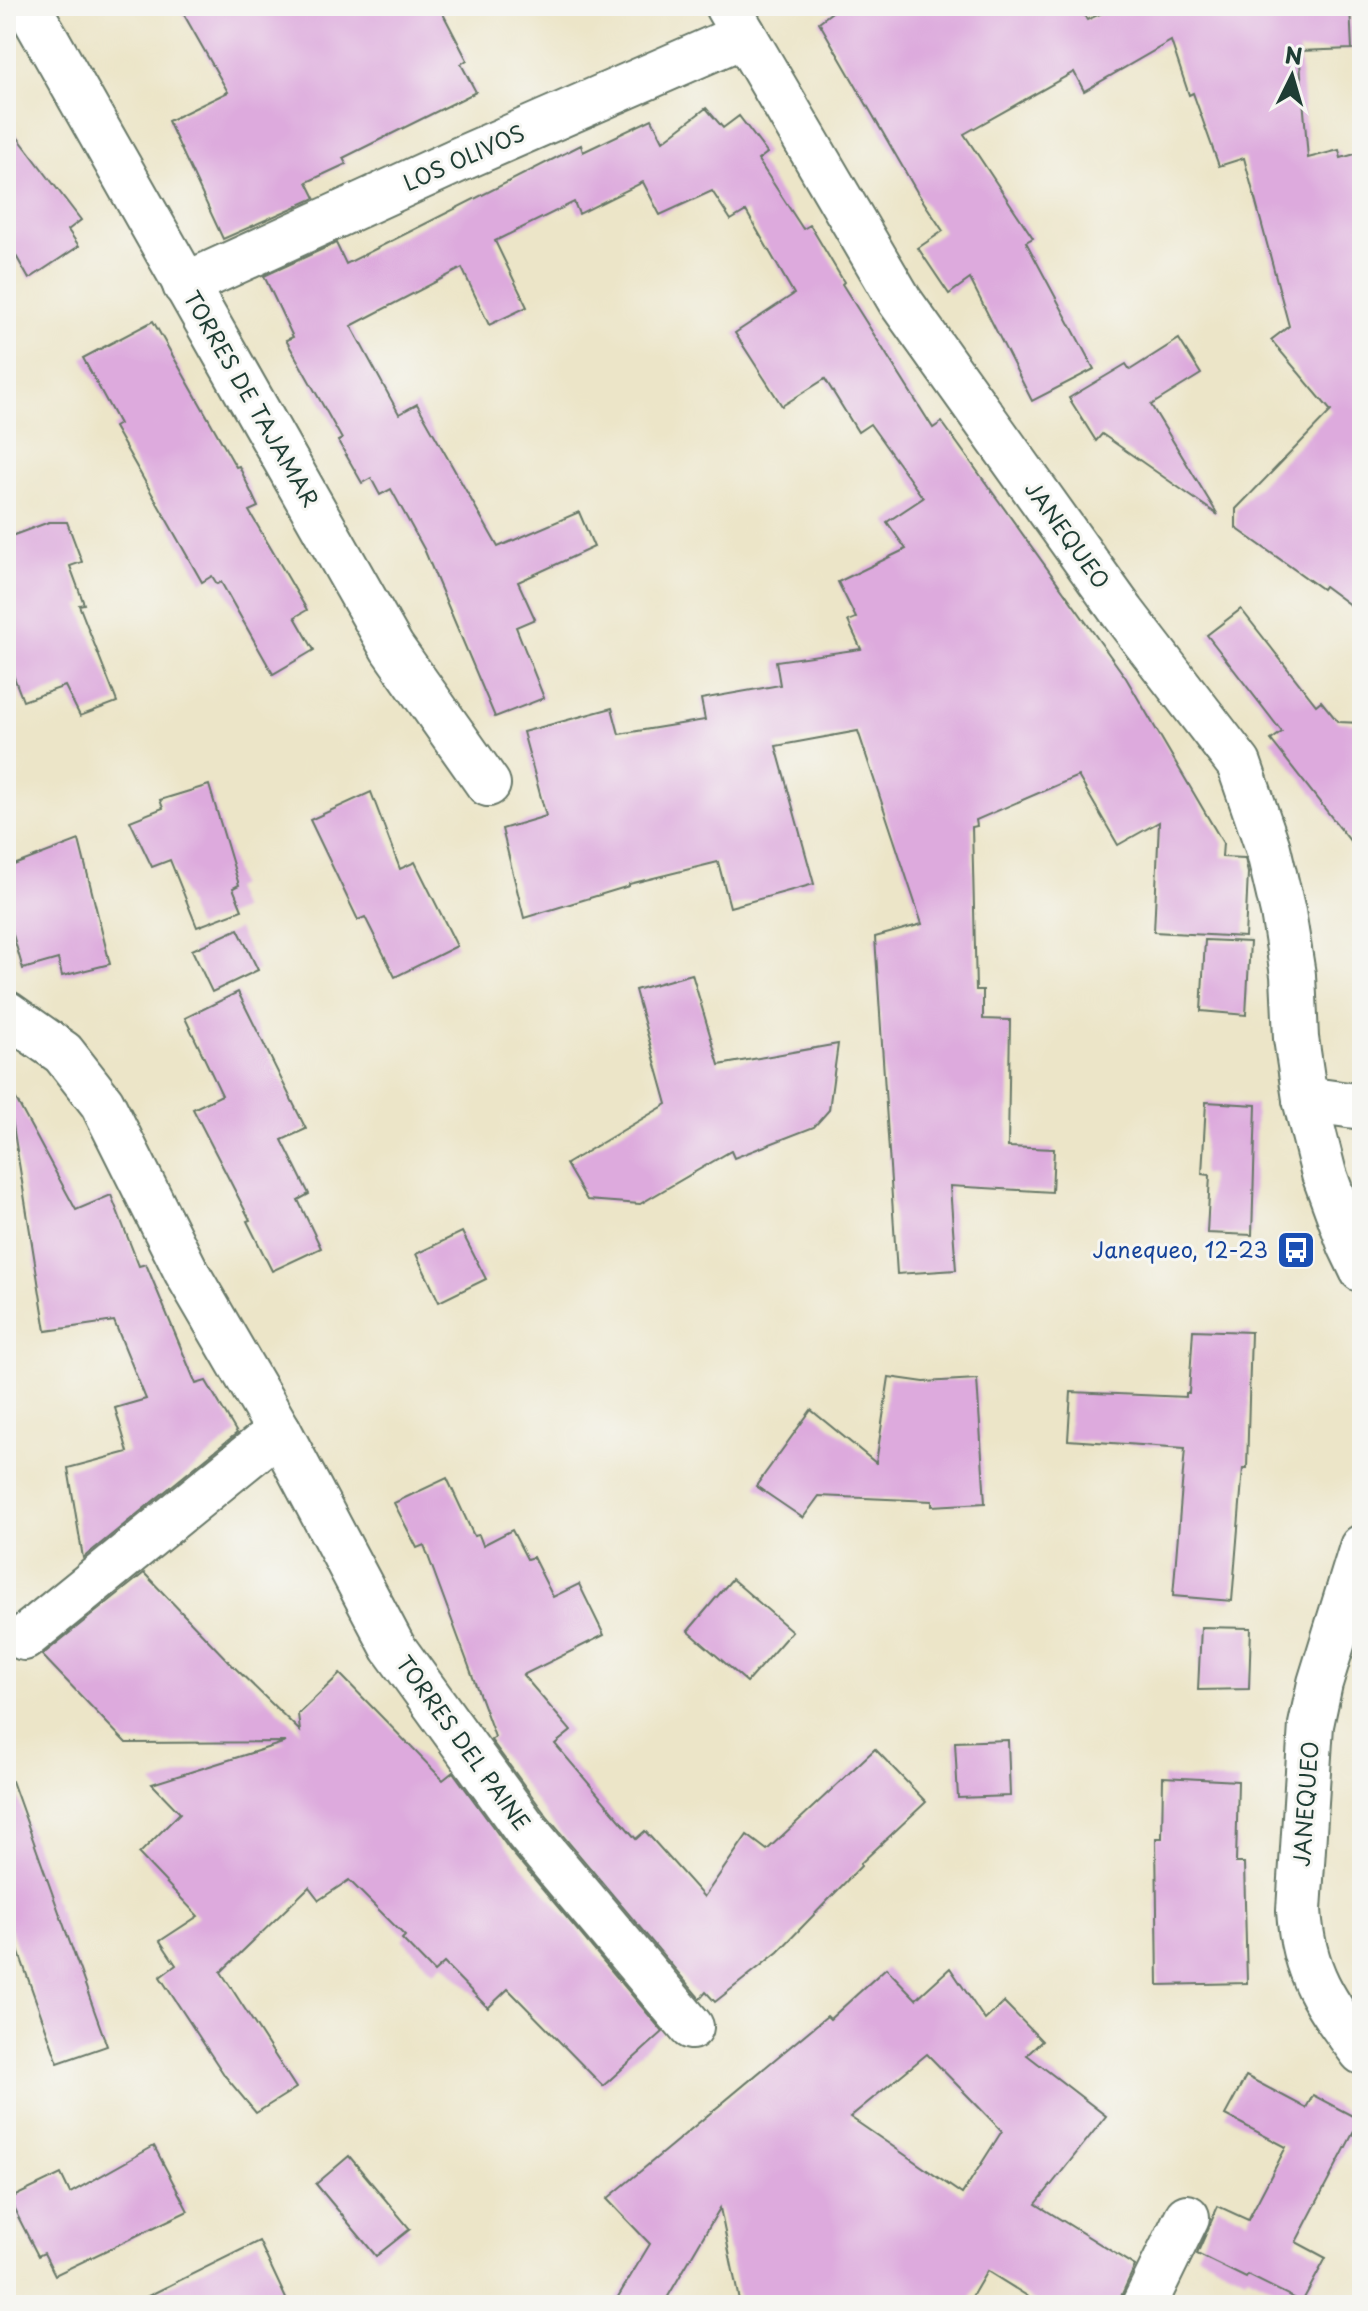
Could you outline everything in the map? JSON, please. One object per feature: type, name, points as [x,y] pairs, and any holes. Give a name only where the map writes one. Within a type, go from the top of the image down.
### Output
[{"type":"street","name":"TORRES DE TAJAMAR","points":[[28,6],[392,648],[488,784]]},
{"type":"street","name":"LOS OLIVOS","points":[[185,285],[458,160],[736,20]]},
{"type":"street","name":"JANEQUEO","points":[[736,20],[900,301],[1123,613],[1239,764],[1268,848],[1283,912],[1293,975],[1296,1038],[1305,1099],[1324,1174],[1362,1270]]},
{"type":"street","name":"TORRES DEL PAINE","points":[[6,1013],[63,1053],[102,1103],[186,1271],[279,1431],[393,1647],[528,1833],[691,2027]]},
{"type":"street","points":[[1305,1099],[1362,1107]]},
{"type":"street","points":[[24,1638],[279,1431]]},
{"type":"street","name":"JANEQUEO","points":[[1362,1547],[1320,1683],[1311,1725],[1299,1910],[1301,1936],[1317,1988],[1362,2052]]},
{"type":"street","points":[[1144,2305],[1187,2217]]},
{"type":"building","points":[[179,6],[439,6],[467,60],[461,64],[476,92],[343,158],[346,164],[307,182],[315,198],[223,239],[168,121],[228,92]]},
{"type":"building","points":[[840,6],[1079,6],[1087,20],[1117,6],[1350,6],[1352,49],[1299,51],[1308,158],[1339,150],[1341,158],[1362,152],[1362,614],[1236,528],[1236,509],[1331,411],[1271,340],[1289,326],[1244,158],[1219,166],[1193,93],[1189,95],[1171,41],[1084,91],[1074,72],[964,134],[1033,238],[1026,242],[1094,369],[1032,401],[970,279],[949,294],[918,248],[943,231],[917,192],[819,22]]},
{"type":"building","points":[[706,108],[723,128],[739,116],[767,153],[758,160],[803,229],[810,225],[844,282],[842,284],[933,428],[942,422],[1126,678],[1223,843],[1222,857],[1245,858],[1248,873],[1245,937],[1154,932],[1159,822],[1118,845],[1078,776],[976,820],[977,826],[972,827],[976,990],[983,990],[983,1019],[1010,1020],[1008,1147],[1054,1149],[1052,1192],[950,1186],[956,1270],[897,1274],[875,937],[922,924],[858,731],[776,746],[814,884],[730,907],[718,862],[629,884],[524,918],[502,829],[546,816],[523,732],[612,708],[619,734],[705,720],[701,699],[780,685],[776,661],[861,649],[848,621],[856,618],[838,582],[906,549],[887,522],[923,498],[870,424],[858,432],[825,379],[782,406],[735,333],[794,294],[746,211],[731,220],[712,191],[660,215],[643,182],[579,214],[574,202],[495,241],[527,307],[489,325],[462,268],[351,326],[399,414],[417,404],[498,547],[579,512],[594,547],[518,582],[535,619],[516,627],[544,698],[495,717],[424,549],[391,489],[380,495],[371,478],[362,483],[338,441],[342,439],[286,340],[293,337],[264,276],[336,243],[346,264],[581,145],[583,152],[652,119],[663,141]]},
{"type":"building","points":[[6,122],[81,220],[68,230],[79,246],[29,279],[6,238]]},
{"type":"building","points":[[153,321],[236,467],[239,466],[258,507],[249,511],[307,610],[295,617],[314,650],[273,674],[221,582],[217,584],[212,576],[202,582],[114,427],[119,424],[83,358]]},
{"type":"building","points":[[1179,339],[1201,374],[1151,405],[1218,515],[1102,434],[1096,441],[1069,398],[1126,364],[1130,370]]},
{"type":"building","points":[[49,522],[67,522],[82,562],[70,566],[84,604],[79,605],[117,702],[80,716],[65,686],[23,701],[6,656],[6,538]]},
{"type":"building","points":[[1241,609],[1316,705],[1321,701],[1338,722],[1362,723],[1362,856],[1271,740],[1282,732],[1207,635]]},
{"type":"building","points":[[209,785],[239,885],[233,888],[242,910],[197,927],[170,860],[152,867],[130,821],[163,808],[160,800]]},
{"type":"building","points":[[371,792],[400,869],[415,862],[457,946],[395,977],[365,917],[358,920],[310,820]]},
{"type":"building","points":[[79,840],[110,964],[62,976],[58,959],[23,969],[6,911],[6,868]]},
{"type":"building","points":[[238,929],[258,970],[212,992],[192,950]]},
{"type":"building","points":[[1205,940],[1250,942],[1246,1015],[1201,1011]]},
{"type":"building","points":[[692,974],[719,1065],[838,1044],[829,1110],[814,1127],[734,1158],[731,1151],[640,1204],[587,1200],[566,1164],[667,1104],[635,990]]},
{"type":"building","points":[[238,992],[306,1129],[282,1140],[309,1194],[298,1200],[321,1248],[272,1271],[247,1221],[250,1220],[193,1109],[222,1095],[185,1018]]},
{"type":"building","points":[[16,1099],[76,1210],[111,1195],[139,1266],[146,1264],[196,1384],[206,1381],[237,1433],[83,1558],[68,1468],[128,1452],[115,1408],[146,1399],[114,1321],[46,1331],[9,1101]]},
{"type":"building","points":[[1206,1102],[1256,1105],[1252,1235],[1207,1233],[1210,1175],[1202,1174]]},
{"type":"building","points":[[462,1232],[486,1279],[439,1302],[416,1254]]},
{"type":"building","points":[[1193,1330],[1251,1332],[1247,1468],[1243,1468],[1232,1601],[1173,1596],[1185,1448],[1068,1440],[1071,1392],[1186,1397],[1189,1393]]},
{"type":"building","points":[[889,1377],[924,1382],[977,1379],[985,1503],[932,1506],[932,1501],[819,1496],[803,1518],[756,1486],[811,1410],[876,1463]]},
{"type":"building","points":[[447,1478],[474,1536],[479,1535],[483,1545],[512,1530],[527,1559],[533,1557],[553,1597],[579,1584],[604,1635],[523,1675],[571,1731],[555,1744],[636,1839],[645,1831],[704,1897],[747,1835],[767,1850],[875,1749],[926,1802],[860,1864],[778,1952],[715,2002],[706,1992],[700,1999],[548,1818],[491,1740],[495,1737],[424,1545],[417,1548],[394,1503]]},
{"type":"building","points":[[144,1573],[300,1731],[298,1714],[340,1674],[443,1780],[453,1772],[509,1849],[663,2032],[603,2086],[508,1989],[488,2008],[444,1963],[434,1972],[402,1939],[405,1936],[349,1880],[319,1900],[309,1887],[221,1972],[296,2088],[256,2113],[225,2076],[160,1977],[176,1965],[160,1941],[198,1916],[139,1854],[180,1813],[152,1784],[286,1742],[126,1743],[42,1655]]},
{"type":"building","points":[[732,1579],[792,1631],[747,1682],[688,1631]]},
{"type":"building","points":[[1201,1627],[1251,1628],[1249,1689],[1198,1690]]},
{"type":"building","points":[[1008,1740],[1010,1796],[958,1798],[955,1742]]},
{"type":"building","points":[[1163,1777],[1238,1781],[1236,1863],[1244,1863],[1247,1983],[1158,1985],[1156,1838],[1162,1838]]},
{"type":"building","points":[[12,1781],[107,2046],[58,2063],[6,1916],[6,1782]]},
{"type":"building","points":[[886,1968],[916,1999],[950,1968],[985,2020],[1004,2002],[1042,2041],[1027,2055],[1106,2116],[1036,2204],[1135,2266],[1119,2305],[1042,2305],[987,2271],[967,2305],[740,2305],[720,2208],[663,2305],[613,2305],[650,2244],[607,2199],[827,2016],[830,2019]],"holes":[[[927,2054],[1002,2131],[962,2194],[850,2117]]]},
{"type":"building","points":[[1246,2076],[1306,2108],[1313,2095],[1360,2120],[1296,2242],[1326,2258],[1302,2302],[1197,2254],[1218,2206],[1248,2220],[1286,2147],[1225,2115]]},
{"type":"building","points":[[154,2146],[188,2211],[55,2275],[44,2253],[38,2256],[9,2199],[61,2174],[70,2193]]},
{"type":"building","points":[[349,2156],[410,2229],[376,2256],[316,2184]]},
{"type":"building","points":[[259,2241],[289,2305],[130,2305]]},
{"type":"place","name":"Janequeo, 12-23","points":[[1296,1250]]}]
